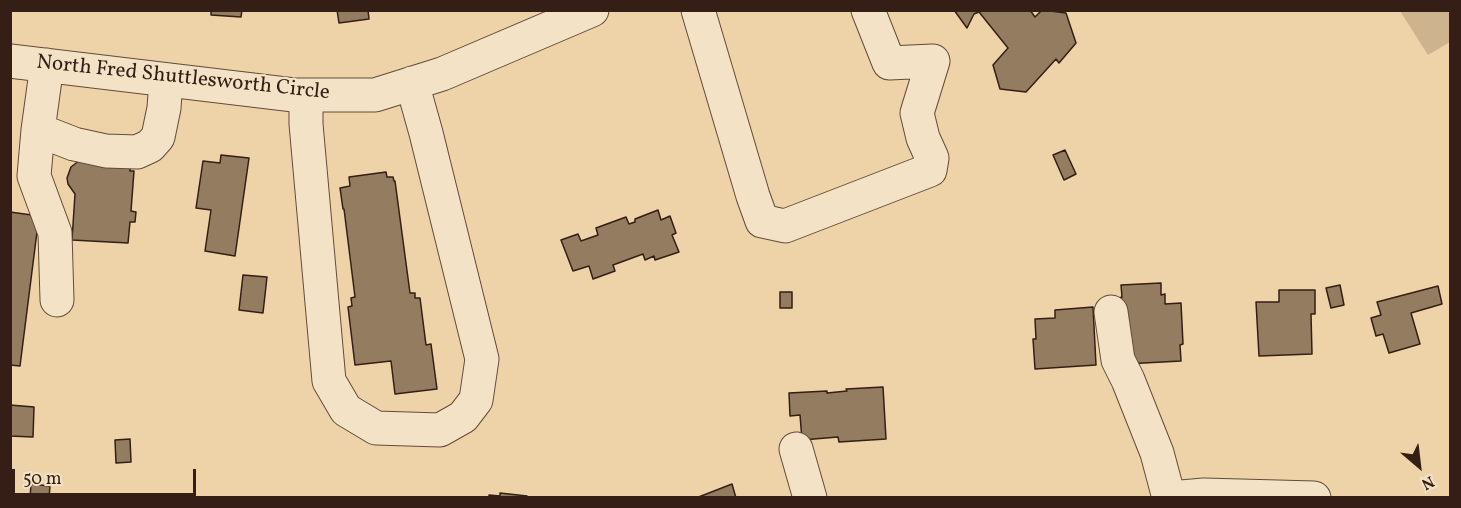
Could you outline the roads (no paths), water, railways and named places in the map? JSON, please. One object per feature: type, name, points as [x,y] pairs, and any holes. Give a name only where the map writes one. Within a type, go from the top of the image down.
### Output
[{"type":"street","name":"North Fred Shuttlesworth Circle","points":[[10,61],[294,95],[375,95],[442,74],[592,10]]},
{"type":"street","points":[[698,10],[749,185],[762,220],[785,226],[930,170],[932,158],[923,138],[917,113],[933,62],[889,63],[868,10]]},
{"type":"street","points":[[47,66],[34,176],[55,233],[57,300]]},
{"type":"street","points":[[38,130],[74,144],[106,151],[137,152],[150,146],[158,137],[164,108],[166,80]]},
{"type":"street","points":[[306,95],[306,124],[329,381],[346,410],[376,428],[440,430],[463,417],[476,400],[482,359],[422,115],[412,83]]},
{"type":"street","points":[[1110,312],[1118,360],[1157,453],[1169,498],[1204,495],[1314,498]]},
{"type":"street","points":[[796,449],[810,498]]}]
